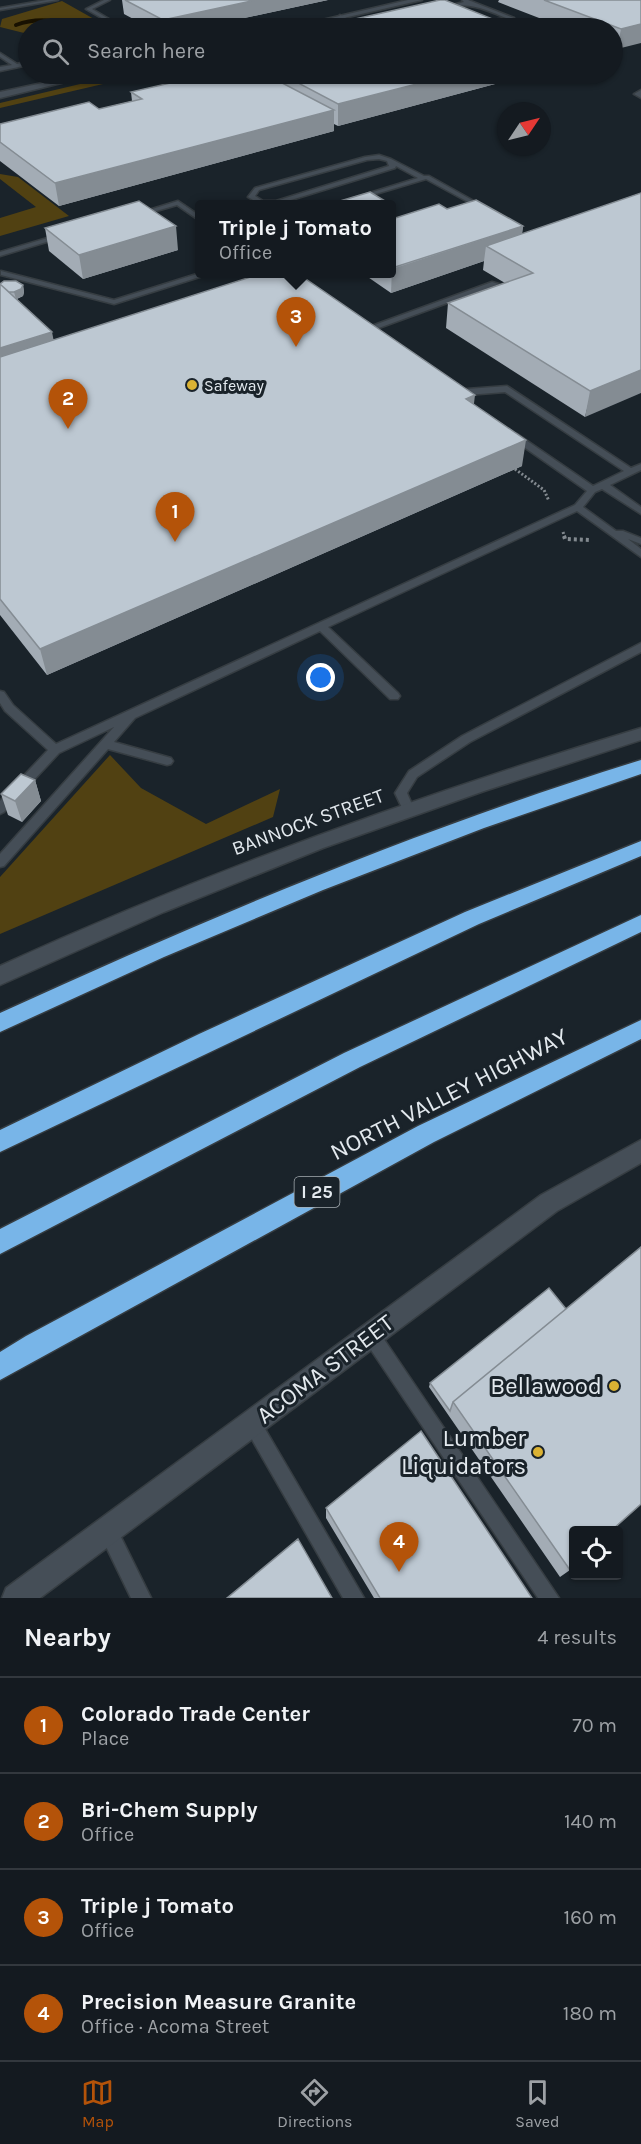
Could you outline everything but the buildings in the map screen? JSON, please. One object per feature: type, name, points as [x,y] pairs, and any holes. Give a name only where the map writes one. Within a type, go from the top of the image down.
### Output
[{"type":"highway","points":[[0,1023],[92,979],[295,891],[454,831],[641,767]]},
{"type":"highway","points":[[0,1141],[207,1041],[472,918],[641,848]]},
{"type":"highway","points":[[0,1242],[352,1060],[641,923]]},
{"type":"highway","name":"NORTH VALLEY HIGHWAY","points":[[0,1367],[35,1345],[426,1134],[641,1029]]},
{"type":"street","points":[[340,18],[418,0]]},
{"type":"street","points":[[0,95],[49,84]]},
{"type":"street","name":"BANNOCK STREET","points":[[0,976],[197,888],[483,782],[641,734]]},
{"type":"street","name":"ACOMA STREET","points":[[16,1598],[549,1203],[641,1150]]},
{"type":"lane","points":[[0,9],[56,0]]},
{"type":"lane","points":[[104,18],[88,9],[108,0]]},
{"type":"lane","points":[[457,11],[446,7],[467,1],[511,18]]},
{"type":"lane","points":[[0,55],[17,66]]},
{"type":"lane","points":[[0,69],[17,66]]},
{"type":"lane","points":[[251,200],[251,194],[257,189],[367,158],[389,160],[423,178]]},
{"type":"lane","points":[[287,200],[391,169],[394,164],[389,160]]},
{"type":"lane","points":[[350,200],[427,177],[491,212]]},
{"type":"lane","points":[[461,206],[472,202]]},
{"type":"lane","points":[[134,216],[178,203],[195,214]]},
{"type":"lane","points":[[0,254],[67,235]]},
{"type":"lane","points":[[4,273],[114,302],[195,276]]},
{"type":"lane","points":[[362,331],[495,284]]},
{"type":"lane","points":[[353,325],[371,337]]},
{"type":"lane","points":[[443,387],[461,399]]},
{"type":"lane","points":[[452,393],[507,389],[631,472]]},
{"type":"lane","points":[[506,431],[592,490]]},
{"type":"lane","points":[[0,809],[55,750],[578,507],[592,490],[641,467]]},
{"type":"lane","points":[[603,485],[641,511]]},
{"type":"lane","points":[[578,507],[641,554]]},
{"type":"lane","points":[[605,527],[641,541]]},
{"type":"lane","points":[[321,626],[394,696]]},
{"type":"lane","points":[[408,809],[401,793],[413,774],[466,740],[641,646]]},
{"type":"lane","points":[[0,695],[4,710],[55,750]]},
{"type":"lane","points":[[0,862],[132,714]]},
{"type":"lane","points":[[106,744],[167,761]]},
{"type":"lane","points":[[371,1335],[549,1598]]},
{"type":"lane","points":[[252,1423],[354,1598]]},
{"type":"lane","points":[[107,1530],[141,1598]]},
{"type":"shaded area","points":[[62,1],[92,18],[18,18],[18,32],[0,27],[2,19]]},
{"type":"shaded area","points":[[80,84],[103,84],[0,108],[0,103]]},
{"type":"shaded area","points":[[0,174],[18,177],[69,216],[0,236],[0,218],[36,207],[0,179]]},
{"type":"shaded area","points":[[110,755],[141,788],[206,824],[280,789],[273,817],[0,934],[0,877]]},
{"type":"place","name":"Triple j Tomato","points":[[296,347]]},
{"type":"place","name":"Safeway","points":[[192,385]]},
{"type":"place","name":"Bri-Chem Supply","points":[[68,429]]},
{"type":"place","name":"Colorado Trade Center","points":[[175,542]]},
{"type":"place","name":"Bellawood","points":[[614,1386]]},
{"type":"place","name":"Lumber Liquidators","points":[[538,1452]]},
{"type":"place","name":"Precision Measure Granite","points":[[399,1572]]}]
